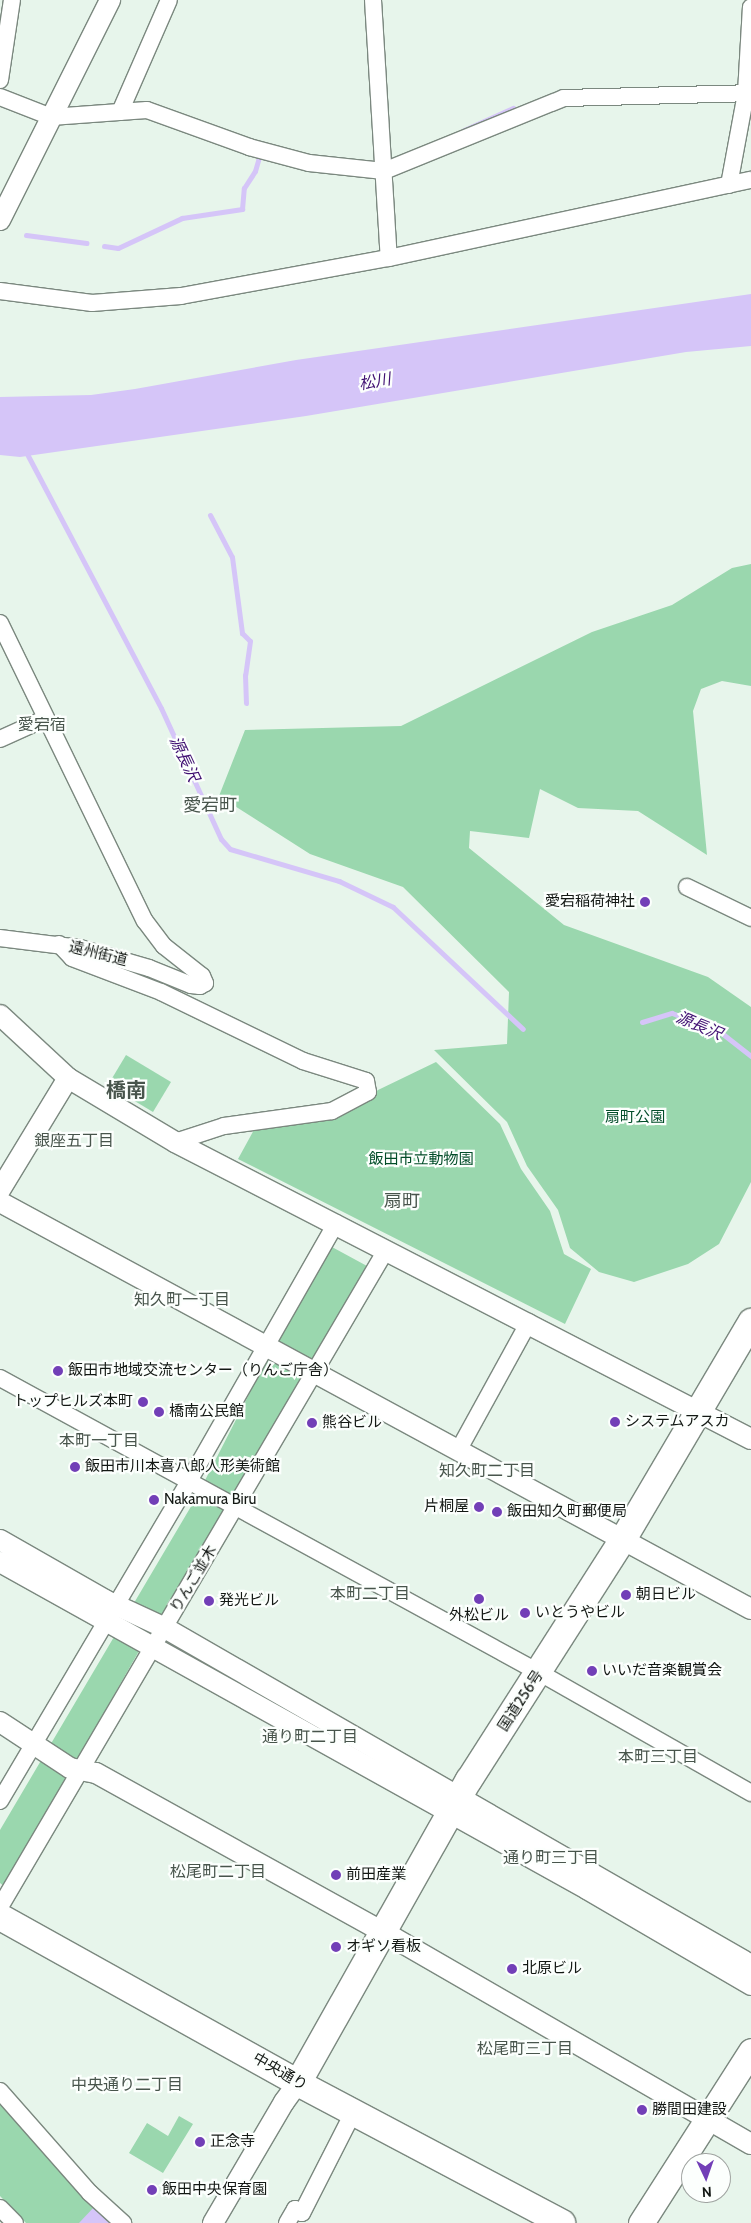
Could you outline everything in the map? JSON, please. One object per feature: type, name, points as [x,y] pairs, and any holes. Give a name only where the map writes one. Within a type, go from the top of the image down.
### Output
[{"type":"highway","name":"国道256号","points":[[298,2083],[455,1807],[624,1538],[751,1322]]},
{"type":"highway","name":"中央通り","points":[[0,1917],[298,2083],[562,2223]]},
{"type":"main road","points":[[642,2223],[751,2051]]},
{"type":"street","points":[[0,80],[12,0]]},
{"type":"street","points":[[0,220],[110,0]]},
{"type":"street","points":[[120,112],[169,0]]},
{"type":"street","points":[[373,0],[389,258]]},
{"type":"street","points":[[729,186],[748,93],[751,7]]},
{"type":"street","points":[[0,97],[51,117],[147,110],[249,147],[309,163],[384,171],[564,98],[748,93]]},
{"type":"street","points":[[0,291],[92,303],[150,300],[389,258],[751,180]]},
{"type":"street","name":"遠州街道","points":[[0,623],[44,719],[145,921],[164,946],[202,976],[204,983],[200,986],[191,985],[149,968],[59,944]]},
{"type":"street","points":[[0,739],[44,719]]},
{"type":"street","points":[[687,887],[751,918]]},
{"type":"street","points":[[0,938],[59,944]]},
{"type":"street","name":"遠州街道","points":[[59,944],[72,958],[162,992],[303,1062],[366,1081],[368,1092],[332,1111],[224,1126],[175,1142]]},
{"type":"street","points":[[0,1015],[68,1078],[175,1142],[529,1322],[700,1411],[751,1440]]},
{"type":"street","points":[[0,1190],[68,1078]]},
{"type":"street","points":[[0,1202],[458,1451],[624,1538],[751,1609]]},
{"type":"street","points":[[0,1801],[189,1482],[336,1223]]},
{"type":"street","name":"りんご並木","points":[[0,1907],[386,1250]]},
{"type":"street","points":[[458,1451],[529,1322]]},
{"type":"street","points":[[0,1378],[540,1673],[751,1793]]},
{"type":"street","points":[[0,1540],[115,1605],[165,1628],[587,1889],[751,1985]]},
{"type":"street","points":[[0,1562],[105,1622],[154,1646],[751,1965]]},
{"type":"street","points":[[0,1722],[34,1742],[46,1754],[70,1768],[96,1773],[383,1932],[751,2144]]},
{"type":"street","points":[[213,2223],[284,2102],[298,2083]]},
{"type":"street","points":[[0,2091],[90,2193],[123,2223]]},
{"type":"street","points":[[287,2223],[295,2209],[302,2213],[354,2111]]},
{"type":"street","points":[[0,2208],[15,2223]]},
{"type":"green space","name":"扇町公園","points":[[751,564],[751,686],[722,681],[701,689],[693,711],[707,855],[638,811],[578,808],[540,789],[529,838],[470,831],[469,848],[564,925],[708,977],[751,1007],[751,1182],[719,1244],[688,1264],[634,1282],[599,1272],[570,1248],[558,1210],[527,1166],[507,1122],[434,1050],[507,1044],[509,992],[403,887],[310,854],[219,796],[245,730],[401,726],[592,632],[672,605],[732,568]]},
{"type":"green space","points":[[126,1055],[171,1082],[153,1112],[108,1085]]},
{"type":"green space","name":"飯田市立動物園","points":[[436,1062],[500,1124],[521,1169],[550,1211],[564,1254],[591,1269],[565,1324],[238,1159],[255,1128],[355,1108],[378,1090]]},
{"type":"green space","points":[[332,1247],[367,1266],[167,1610],[139,1651],[5,1887],[0,1883],[0,1830],[196,1498],[268,1357]]},
{"type":"green space","points":[[0,2104],[38,2147],[118,2223],[26,2223],[0,2196]]},
{"type":"green space","points":[[179,2116],[193,2124],[163,2173],[129,2153],[147,2123],[168,2136]]},
{"type":"water","name":"松川","points":[[751,294],[751,346],[686,352],[306,416],[20,457],[0,455],[0,397],[91,395],[135,389],[296,360]]},
{"type":"water","points":[[95,2206],[113,2223],[79,2223]]},
{"type":"waterway","points":[[464,130],[513,108]]},
{"type":"waterway","points":[[104,246],[118,248],[182,218],[242,209],[244,188],[255,171],[259,157],[263,157]]},
{"type":"waterway","points":[[26,235],[86,243]]},
{"type":"waterway","name":"源長沢","points":[[26,452],[161,708],[221,839],[230,849],[339,881],[393,907],[523,1029]]},
{"type":"waterway","points":[[210,515],[232,557],[242,633],[250,641],[245,675],[246,703]]},
{"type":"waterway","name":"源長沢","points":[[642,1022],[672,1013],[719,1031],[751,1056]]},
{"type":"place","name":"愛宕稲荷神社","points":[[645,902]]},
{"type":"place","name":"飯田市地域交流センター（りんご庁舎）","points":[[58,1371]]},
{"type":"place","name":"トップヒルズ本町","points":[[143,1402]]},
{"type":"place","name":"橋南公民館","points":[[159,1412]]},
{"type":"place","name":"システムアスカ","points":[[615,1422]]},
{"type":"place","name":"熊谷ビル","points":[[312,1423]]},
{"type":"place","name":"飯田市川本喜八郎人形美術館","points":[[75,1467]]},
{"type":"place","name":"Nakamura Biru","points":[[154,1500]]},
{"type":"place","name":"片桐屋","points":[[479,1507]]},
{"type":"place","name":"飯田知久町郵便局","points":[[497,1512]]},
{"type":"place","name":"朝日ビル","points":[[626,1595]]},
{"type":"place","name":"外松ビル","points":[[479,1599]]},
{"type":"place","name":"発光ビル","points":[[209,1601]]},
{"type":"place","name":"いとうやビル","points":[[525,1613]]},
{"type":"place","name":"いいだ音楽観賞会","points":[[592,1671]]},
{"type":"place","name":"前田産業","points":[[336,1875]]},
{"type":"place","name":"オギソ看板","points":[[336,1947]]},
{"type":"place","name":"北原ビル","points":[[512,1969]]},
{"type":"place","name":"勝間田建設","points":[[642,2110]]},
{"type":"place","name":"正念寺","points":[[200,2142]]},
{"type":"place","name":"飯田中央保育園","points":[[152,2190]]},
{"type":"district","name":"愛宕宿","points":[[42,725]]},
{"type":"district","name":"愛宕町","points":[[210,805]]},
{"type":"district","name":"橋南","points":[[126,1090]]},
{"type":"district","name":"銀座五丁目","points":[[74,1141]]},
{"type":"district","name":"扇町","points":[[402,1201]]},
{"type":"district","name":"知久町一丁目","points":[[182,1300]]},
{"type":"district","name":"本町一丁目","points":[[99,1441]]},
{"type":"district","name":"知久町二丁目","points":[[487,1471]]},
{"type":"district","name":"本町二丁目","points":[[370,1594]]},
{"type":"district","name":"通り町二丁目","points":[[310,1737]]},
{"type":"district","name":"本町三丁目","points":[[658,1757]]},
{"type":"district","name":"通り町三丁目","points":[[551,1858]]},
{"type":"district","name":"松尾町二丁目","points":[[218,1872]]},
{"type":"district","name":"松尾町三丁目","points":[[525,2049]]},
{"type":"district","name":"中央通り二丁目","points":[[127,2085]]}]
